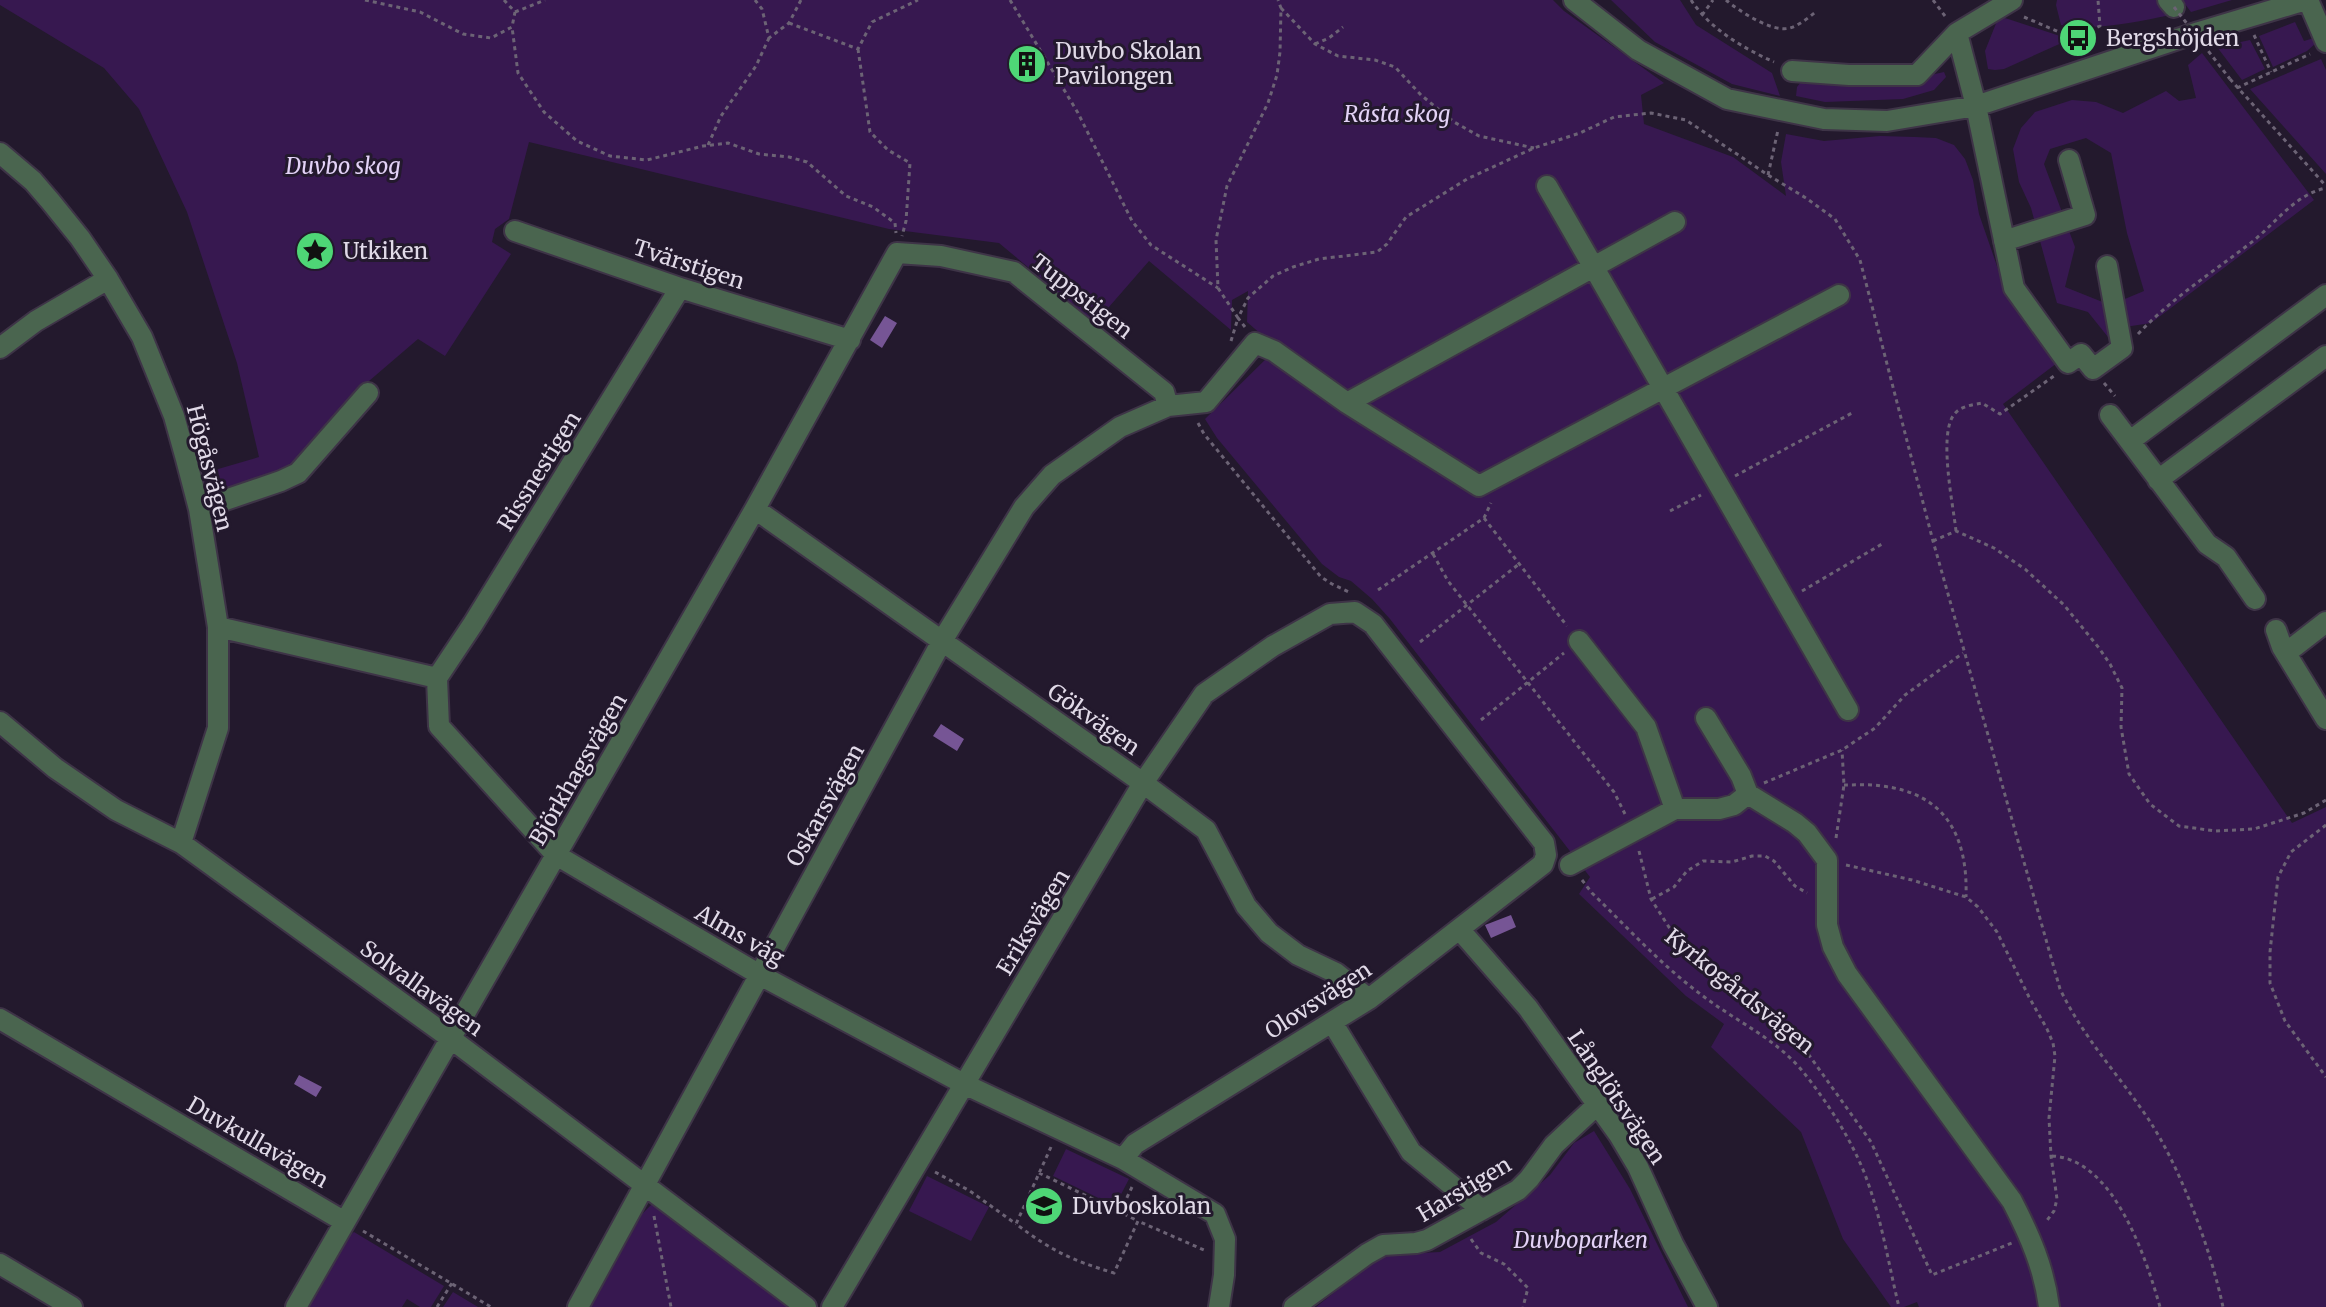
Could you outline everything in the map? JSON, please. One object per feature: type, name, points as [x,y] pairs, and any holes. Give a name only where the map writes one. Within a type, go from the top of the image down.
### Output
[{"type":"street","points":[[1574,0],[1638,50],[1727,99],[1824,119],[1887,121],[1976,106],[2199,32],[2307,0],[2319,48]]},
{"type":"street","points":[[1792,71],[1917,75],[1957,33],[2007,4]]},
{"type":"street","points":[[1957,33],[1976,106],[2014,288],[2068,363],[2081,354],[2093,369],[2122,348],[2107,266]]},
{"type":"street","name":"Högåsvägen","points":[[0,153],[33,181],[80,238],[142,337],[174,416],[199,509],[218,627],[218,728],[181,843]]},
{"type":"street","points":[[2004,241],[2085,215],[2069,160]]},
{"type":"street","points":[[1547,186],[1848,710]]},
{"type":"street","points":[[1675,222],[1347,403],[1479,486],[1839,295]]},
{"type":"street","name":"Tvärstigen","points":[[515,231],[680,288],[850,340]]},
{"type":"street","name":"Björkhagsvägen","points":[[296,1307],[755,509],[897,253]]},
{"type":"street","name":"Tuppstigen","points":[[897,253],[941,256],[1014,272],[1164,392],[1168,406]]},
{"type":"street","points":[[0,348],[36,321],[108,279]]},
{"type":"street","name":"Rissnestigen","points":[[437,678],[680,288]]},
{"type":"street","points":[[2130,441],[2326,295]]},
{"type":"street","name":"Oskarsvägen","points":[[578,1307],[942,641],[1024,507],[1052,475],[1120,427],[1168,406],[1206,402],[1255,343],[1274,351],[1347,403]]},
{"type":"street","points":[[2158,480],[2326,356]]},
{"type":"street","points":[[199,509],[298,473],[368,393]]},
{"type":"street","points":[[2110,415],[2207,544],[2226,557],[2255,599]]},
{"type":"street","name":"Gökvägen","points":[[755,509],[1206,830],[1246,906],[1269,933],[1298,955],[1336,973],[1369,999]]},
{"type":"street","name":"Eriksvägen","points":[[832,1307],[1143,783],[1204,694],[1273,646],[1330,614],[1355,612],[1373,624],[1544,843],[1546,855],[1543,864],[1533,871]]},
{"type":"street","points":[[2286,653],[2326,622]]},
{"type":"street","points":[[218,627],[437,678]]},
{"type":"street","points":[[2276,630],[2286,653],[2319,690],[2326,719]]},
{"type":"street","points":[[1579,641],[1646,727],[1675,809]]},
{"type":"street","name":"Alms väg","points":[[437,678],[439,726],[556,855],[760,975],[964,1084],[1132,1164],[1215,1214],[1225,1239],[1219,1307]]},
{"type":"street","points":[[1706,718],[1741,776],[1748,794],[1807,833],[1827,860],[1827,925],[1833,947],[1847,974],[2012,1201],[2030,1236],[2043,1272],[2049,1307]]},
{"type":"street","name":"Solvallavägen","points":[[0,722],[55,768],[116,810],[181,843],[450,1038],[806,1307]]},
{"type":"street","points":[[1570,865],[1675,809],[1719,809],[1734,805],[1748,794]]},
{"type":"street","name":"Olovsvägen","points":[[1132,1164],[1135,1144],[1369,999],[1533,871]]},
{"type":"street","name":"Långlötsvägen","points":[[1460,930],[1528,1008],[1598,1104],[1638,1167],[1673,1244],[1707,1307]]},
{"type":"street","name":"Duvkullavägen","points":[[0,1019],[345,1222]]},
{"type":"street","points":[[1332,1022],[1411,1152],[1482,1210]]},
{"type":"street","name":"Harstigen","points":[[1294,1307],[1383,1245],[1427,1240],[1518,1190],[1554,1145],[1598,1104]]},
{"type":"street","points":[[0,1264],[72,1307]]},
{"type":"path","points":[[365,0],[420,12],[463,34],[491,38],[512,27]]},
{"type":"path","points":[[504,0],[515,12]]},
{"type":"path","points":[[515,12],[545,0]]},
{"type":"path","points":[[755,0],[762,9],[769,38]]},
{"type":"path","points":[[708,145],[721,116],[756,66],[769,38],[789,23],[801,0]]},
{"type":"path","points":[[897,253],[906,221],[910,163],[888,150],[870,132],[858,49],[872,22],[918,0]]},
{"type":"path","points":[[1010,0],[1078,113],[1132,221],[1151,245],[1218,288],[1238,318]]},
{"type":"path","points":[[1218,288],[1216,240],[1220,211],[1227,186],[1268,103],[1277,75],[1281,8],[1278,0]]},
{"type":"path","points":[[1691,0],[1702,15],[1731,39],[1792,71]]},
{"type":"path","points":[[1702,15],[1713,0]]},
{"type":"path","points":[[1726,0],[1757,20],[1783,29],[1801,23],[1817,11]]},
{"type":"path","points":[[2007,4],[2073,38],[2100,26],[2098,0]]},
{"type":"path","points":[[2122,348],[2156,314],[2250,244],[2292,205],[2313,191],[2326,187],[2237,88],[2171,3]]},
{"type":"path","points":[[1281,8],[1315,44],[1338,56],[1375,60],[1395,67],[1421,95],[1454,122],[1479,136],[1534,148]]},
{"type":"path","points":[[515,12],[512,27],[518,73],[544,112],[577,141],[610,156],[647,160],[728,143],[759,154],[807,162],[846,196],[873,207],[895,223],[897,253]]},
{"type":"path","points":[[789,23],[858,49]]},
{"type":"path","points":[[1315,44],[1343,27]]},
{"type":"path","points":[[2254,35],[2271,72]]},
{"type":"path","points":[[2237,88],[2319,48]]},
{"type":"path","points":[[1233,332],[1248,298],[1273,276],[1319,259],[1377,252],[1387,244],[1406,217],[1467,179],[1534,148],[1580,133],[1614,117],[1651,113],[1686,120],[1835,219],[1860,260],[1933,541],[2060,989],[2074,1018],[2150,1121],[2172,1161],[2208,1251],[2223,1307]]},
{"type":"path","points":[[1768,175],[1778,130]]},
{"type":"path","points":[[1956,531],[1946,441],[1953,416],[1965,406],[1982,403],[2000,414],[2050,380]]},
{"type":"path","points":[[1670,511],[1852,413]]},
{"type":"path","points":[[1378,590],[1484,518],[1493,497],[1479,486]]},
{"type":"path","points":[[1481,720],[1579,641],[1484,518]]},
{"type":"path","points":[[1933,541],[1956,531],[1994,548],[2025,569],[2064,605],[2099,648],[2122,688],[2121,727],[2129,774],[2150,804],[2179,826],[2216,831],[2254,829],[2304,813],[2326,800]]},
{"type":"path","points":[[1785,601],[1882,544]]},
{"type":"path","points":[[1433,554],[1448,581],[1614,792],[1634,833],[1651,899],[1674,935],[1775,1018],[1809,1055],[1871,1142],[1932,1275]]},
{"type":"path","points":[[1420,642],[1519,564]]},
{"type":"path","points":[[1748,794],[1766,782],[1842,750],[1875,728],[1905,695],[1964,652]]},
{"type":"path","points":[[1842,750],[1844,785],[1838,833],[1827,860],[1912,880],[1966,897],[1978,907],[1997,932],[2047,1029],[2055,1056]]},
{"type":"path","points":[[1844,785],[1903,790],[1938,809],[1960,841],[1967,869],[1966,897]]},
{"type":"path","points":[[2326,825],[2291,852],[2278,877],[2270,952],[2270,983],[2285,1021],[2326,1077]]},
{"type":"path","points":[[1651,899],[1674,887],[1687,871],[1703,861],[1732,862],[1752,856],[1765,856],[1774,861],[1795,886],[1810,895],[1826,896]]},
{"type":"path","name":"Kyrkogårdsvägen","points":[[1570,865],[1592,893],[1676,975],[1704,998],[1762,1033],[1804,1072],[1835,1115],[1864,1173],[1899,1307]]},
{"type":"path","points":[[1016,1224],[1059,1129]]},
{"type":"path","points":[[2051,1156],[2063,1157],[2085,1167],[2121,1208],[2129,1221],[2160,1307]]},
{"type":"path","points":[[917,1163],[970,1191],[1044,1245],[1073,1260],[1114,1273],[1138,1221]]},
{"type":"path","points":[[1120,1212],[1132,1164]]},
{"type":"path","points":[[1039,1173],[1224,1259]]},
{"type":"path","points":[[646,1185],[671,1307]]},
{"type":"path","points":[[345,1222],[491,1307]]},
{"type":"path","points":[[1460,1222],[1481,1253],[1504,1264],[1528,1288],[1523,1307]]},
{"type":"path","points":[[437,1307],[452,1283]]},
{"type":"green space","points":[[0,0],[1553,0],[1664,83],[1641,95],[1644,124],[1733,157],[1786,196],[1781,162],[1786,134],[1824,141],[1880,136],[1936,138],[1954,145],[1965,159],[1973,180],[1979,214],[2006,292],[2057,363],[2003,404],[2292,823],[2326,807],[2326,1307],[1919,1307],[1917,1302],[1904,1307],[1891,1307],[1843,1239],[1801,1132],[1711,1047],[1724,1024],[1686,996],[1579,894],[1590,877],[1390,619],[1351,581],[1339,577],[1322,564],[1217,438],[1205,419],[1277,348],[1247,322],[1248,291],[1232,300],[1231,330],[1149,261],[1095,323],[999,243],[889,229],[529,142],[509,219],[495,229],[492,242],[511,254],[445,356],[418,339],[362,387],[290,467],[206,498],[201,474],[259,457],[237,363],[187,212],[139,109],[104,68],[0,5]]},
{"type":"green space","points":[[1611,0],[1680,0],[1696,25],[1772,73],[1780,96],[1732,84],[1655,42]]},
{"type":"green space","points":[[2057,0],[2161,0],[2171,15],[2130,23],[2075,27],[2061,25]]},
{"type":"green space","points":[[2182,0],[2232,0],[2191,12]]},
{"type":"green space","points":[[1999,16],[2066,38],[2066,41],[2004,69],[1988,69],[1985,51]]},
{"type":"green space","points":[[2295,22],[2304,41],[2314,38],[2316,43],[2307,51],[2273,67],[2259,36]]},
{"type":"green space","points":[[2250,40],[2265,69],[2242,80],[2217,47]]},
{"type":"green space","points":[[2202,53],[2314,200],[2151,323],[2125,327],[2120,301],[2144,291],[2127,233],[2111,153],[2086,138],[2050,149],[2044,164],[2075,247],[2065,287],[2110,305],[2112,342],[2088,312],[2057,303],[2031,208],[2019,182],[2013,149],[2021,128],[2035,112],[2072,100],[2096,102],[2123,113],[2166,91],[2179,101],[2196,98],[2188,65]]},
{"type":"green space","points":[[2321,59],[2326,70],[2326,174],[2250,89]]},
{"type":"green space","points":[[1944,72],[1946,77],[1934,90],[1903,99],[1825,102],[1796,96],[1797,87],[1804,78],[1912,79]]},
{"type":"green space","name":"Duvboparken","points":[[1594,1131],[1630,1189],[1688,1307],[1316,1307],[1381,1255],[1440,1252],[1496,1222],[1550,1175],[1574,1143]]},
{"type":"green space","points":[[1066,1149],[1129,1179],[1115,1206],[1053,1176]]},
{"type":"green space","points":[[927,1176],[989,1207],[971,1241],[909,1211]]},
{"type":"green space","points":[[652,1204],[790,1307],[591,1307],[642,1214]]},
{"type":"green space","points":[[354,1232],[444,1286],[431,1307],[420,1307],[407,1299],[402,1307],[308,1307]]},
{"type":"green space","points":[[453,1292],[478,1307],[443,1307]]},
{"type":"shaded area","points":[[885,316],[897,323],[882,348],[870,340]]},
{"type":"shaded area","points":[[941,724],[964,739],[957,751],[933,736]]},
{"type":"shaded area","points":[[1511,915],[1516,927],[1491,938],[1485,925]]},
{"type":"shaded area","points":[[299,1075],[322,1087],[316,1097],[294,1084]]},
{"type":"place","name":"Bergshöjden","points":[[2078,38]]},
{"type":"place","name":"Duvbo Skolan Pavilongen","points":[[1027,64]]},
{"type":"place","name":"Utkiken","points":[[315,251]]},
{"type":"place","name":"Duvboskolan","points":[[1044,1206]]},
{"type":"park label","name":"Råsta skog","points":[[1397,114]]},
{"type":"park label","name":"Duvbo skog","points":[[343,166]]}]
